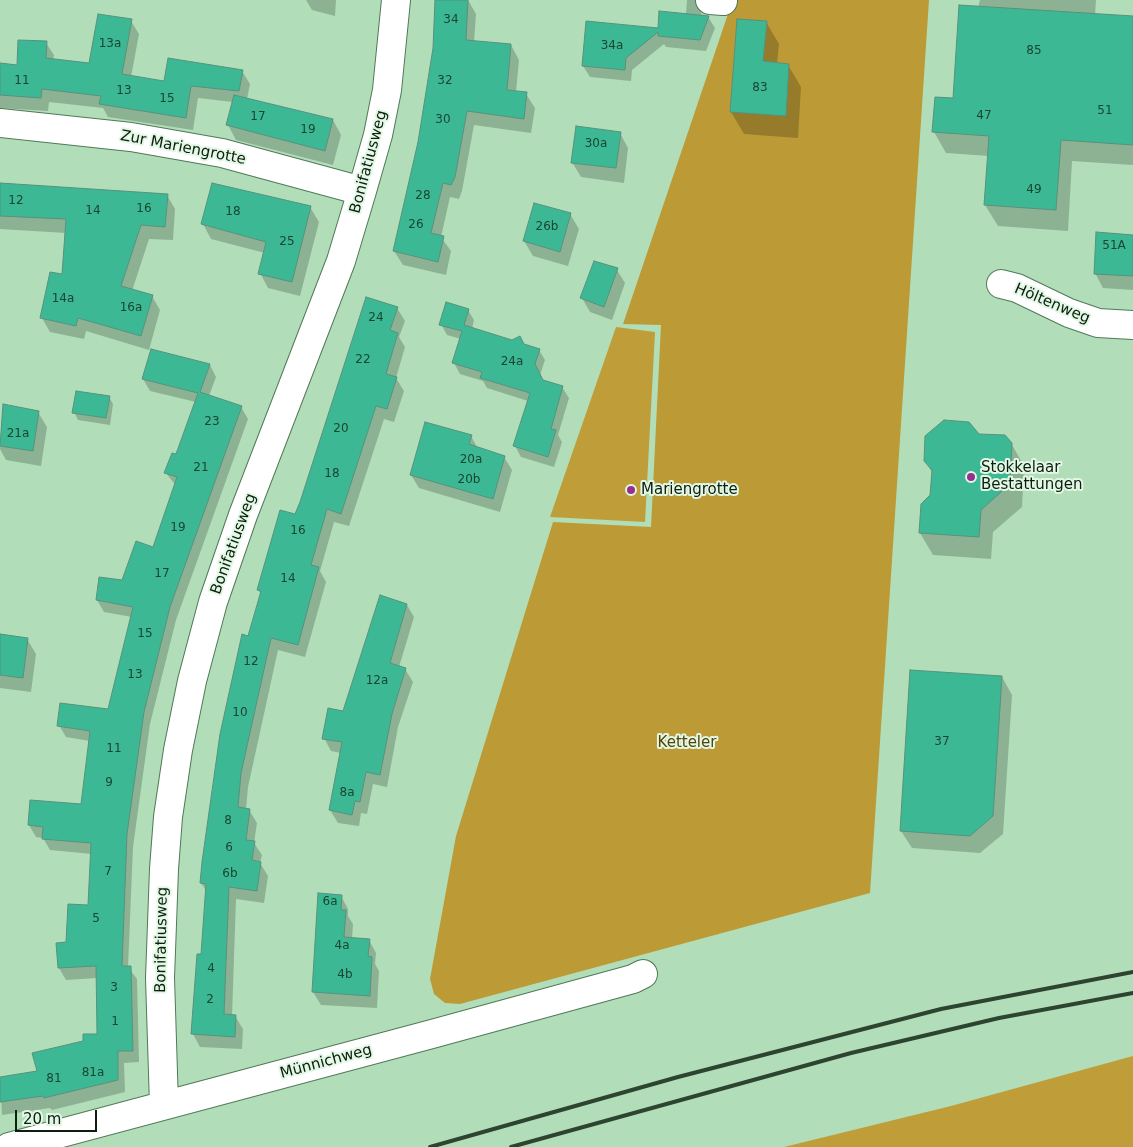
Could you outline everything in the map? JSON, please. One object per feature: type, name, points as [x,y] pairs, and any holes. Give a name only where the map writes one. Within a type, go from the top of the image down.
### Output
[{"type":"street","name":"Bonifatiusweg","points":[[164,1105],[160,978],[164,869],[175,769],[192,681],[213,602],[243,515],[341,261],[362,191],[378,135],[387,90],[396,0]]},
{"type":"street","name":"Zur Mariengrotte","points":[[0,123],[131,137],[222,153],[362,191]]},
{"type":"street","name":"Höltenweg","points":[[1001,284],[1017,288],[1069,314],[1098,323],[1133,326]]},
{"type":"street","name":"Münnichweg","points":[[9,1147],[633,979],[643,974]]},
{"type":"green space","name":"Ketteler","points":[[731,0],[929,0],[870,893],[460,1004],[445,1003],[434,994],[430,979],[456,836],[553,522],[651,527],[661,325],[623,324],[730,8]]},
{"type":"shaded area","points":[[616,327],[655,332],[645,522],[550,517]]},
{"type":"shaded area","points":[[1133,1056],[1133,1147],[784,1147],[951,1106]]},
{"type":"building","points":[[435,0],[468,0],[466,40],[511,44],[507,90],[527,92],[524,119],[467,111],[455,177],[451,185],[443,183],[431,233],[444,236],[438,262],[393,251],[418,142],[433,48]]},
{"type":"building","points":[[959,5],[1133,16],[1133,145],[1061,140],[1056,210],[984,205],[989,136],[932,132],[935,97],[953,98]]},
{"type":"building","points":[[659,11],[709,16],[700,40],[658,36],[658,32],[626,58],[625,70],[582,66],[586,21],[658,28]]},
{"type":"building","points":[[98,14],[132,19],[122,74],[164,81],[168,58],[243,70],[239,91],[191,86],[186,118],[99,104],[101,96],[42,89],[41,98],[0,95],[0,63],[17,65],[18,40],[47,41],[46,58],[89,63]]},
{"type":"building","points":[[737,19],[767,21],[763,61],[789,64],[786,116],[730,112]]},
{"type":"building","points":[[234,95],[333,119],[325,151],[226,125]]},
{"type":"building","points":[[576,126],[621,132],[616,168],[571,163]]},
{"type":"building","points":[[0,183],[168,194],[165,227],[141,225],[121,286],[153,295],[141,336],[78,318],[76,326],[40,318],[50,272],[62,274],[66,219],[0,216]]},
{"type":"building","points":[[212,183],[311,206],[292,282],[258,274],[266,242],[201,224]]},
{"type":"building","points":[[534,203],[571,213],[560,252],[523,241]]},
{"type":"building","points":[[1096,232],[1133,235],[1133,276],[1094,274]]},
{"type":"building","points":[[594,261],[618,268],[604,307],[580,298]]},
{"type":"building","points":[[366,297],[398,307],[390,330],[398,333],[386,374],[397,377],[387,409],[376,406],[341,514],[327,509],[311,565],[319,567],[298,645],[271,638],[241,773],[238,807],[250,809],[246,840],[255,841],[252,860],[261,862],[257,891],[229,887],[224,1014],[236,1015],[235,1037],[191,1034],[197,954],[201,954],[206,884],[200,883],[202,862],[220,734],[242,634],[248,636],[261,591],[257,590],[280,510],[295,514],[300,502]]},
{"type":"building","points":[[446,302],[469,309],[464,325],[512,340],[520,336],[524,344],[540,349],[535,364],[543,380],[563,386],[551,429],[556,430],[548,457],[513,446],[530,393],[480,378],[482,372],[452,363],[462,331],[439,325]]},
{"type":"building","points":[[151,349],[210,364],[200,392],[242,406],[170,607],[144,712],[127,834],[122,966],[131,966],[133,1051],[118,1051],[118,1080],[44,1098],[43,1096],[0,1102],[0,1077],[37,1071],[32,1053],[83,1041],[83,1034],[97,1034],[96,966],[58,968],[56,943],[66,942],[68,904],[88,905],[91,843],[42,839],[43,827],[28,825],[30,800],[81,804],[90,731],[57,726],[60,703],[108,709],[133,607],[96,600],[99,577],[122,580],[136,541],[153,547],[177,477],[164,473],[172,453],[176,454],[198,393],[142,379]]},
{"type":"building","points":[[76,391],[110,396],[106,418],[72,413]]},
{"type":"building","points":[[3,404],[39,411],[33,451],[0,446]]},
{"type":"building","name":"Stokkelaar Bestattungen","points":[[944,420],[969,422],[979,434],[1005,435],[1012,443],[1010,484],[981,510],[979,537],[919,533],[921,504],[930,495],[932,470],[924,461],[925,436]]},
{"type":"building","points":[[425,422],[472,435],[469,444],[505,456],[493,499],[410,475]]},
{"type":"building","points":[[380,595],[407,604],[390,663],[406,668],[392,714],[380,775],[366,772],[360,802],[355,801],[352,815],[329,810],[342,742],[322,739],[328,708],[343,711]]},
{"type":"building","points":[[0,634],[28,638],[23,678],[0,675]]},
{"type":"building","points":[[910,670],[1002,676],[993,816],[970,836],[900,831]]},
{"type":"building","points":[[318,893],[342,895],[341,910],[346,910],[344,937],[370,939],[368,956],[372,957],[370,996],[312,992]]},
{"type":"railway","points":[[430,1147],[678,1077],[941,1009],[1133,972]]},
{"type":"railway","points":[[511,1147],[851,1053],[999,1018],[1133,993]]},
{"type":"place","name":"Stokkelaar Bestattungen","points":[[971,477]]},
{"type":"place","name":"Mariengrotte","points":[[631,490]]}]
